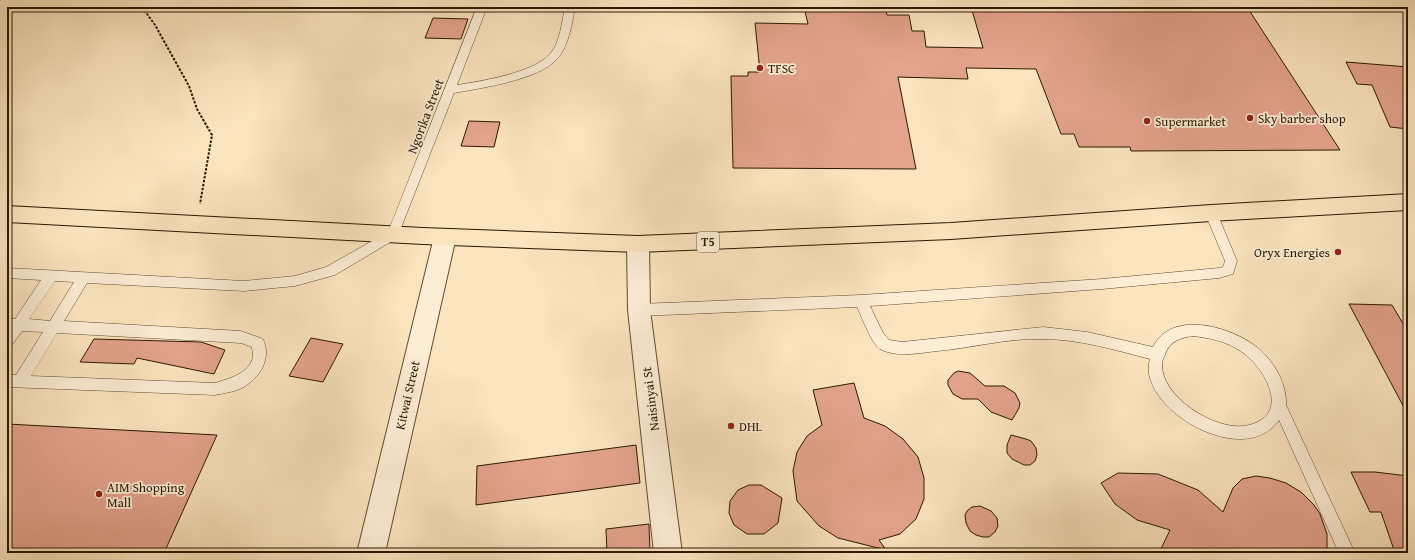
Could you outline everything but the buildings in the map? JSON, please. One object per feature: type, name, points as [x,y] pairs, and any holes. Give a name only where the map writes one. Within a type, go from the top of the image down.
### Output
[{"type":"highway","name":"T5","points":[[7,214],[393,235],[638,244],[694,243],[951,231],[1211,213],[1408,202]]},
{"type":"street","name":"Kitwai Street","points":[[371,553],[444,237]]},
{"type":"street","name":"Naisinyai St","points":[[638,244],[639,310],[668,553]]},
{"type":"lane","name":"Ngorika Street","points":[[393,235],[482,7]]},
{"type":"lane","points":[[450,90],[517,75],[536,68],[553,56],[569,17],[570,7]]},
{"type":"lane","points":[[639,310],[861,301],[1102,284],[1219,273],[1228,270],[1231,261],[1211,213]]},
{"type":"lane","points":[[7,273],[244,286],[295,281],[330,271],[393,235]]},
{"type":"lane","points":[[7,341],[12,324],[51,276]]},
{"type":"lane","points":[[13,382],[83,278]]},
{"type":"lane","points":[[861,301],[878,337],[884,344],[892,347],[902,348],[951,344],[1024,334],[1043,333],[1087,338],[1156,354]]},
{"type":"lane","points":[[12,324],[241,337],[258,343],[260,357],[253,371],[238,382],[215,389],[13,382]]},
{"type":"lane","points":[[1279,405],[1268,424],[1254,431],[1234,433],[1213,429],[1192,418],[1174,404],[1161,387],[1155,370],[1156,354],[1164,342],[1177,333],[1193,330],[1212,332],[1231,338],[1249,349],[1264,364],[1274,380],[1279,396],[1279,405],[1347,553]]},
{"type":"path","points":[[142,7],[155,25],[189,86],[197,110],[212,135],[197,224]]},
{"type":"place","name":"TFSC","points":[[760,68]]},
{"type":"place","name":"Sky barber shop","points":[[1250,118]]},
{"type":"place","name":"Supermarket","points":[[1147,121]]},
{"type":"place","name":"Oryx Energies","points":[[1338,252]]},
{"type":"place","name":"DHL","points":[[731,426]]},
{"type":"place","name":"AIM Shopping Mall","points":[[99,494]]}]
